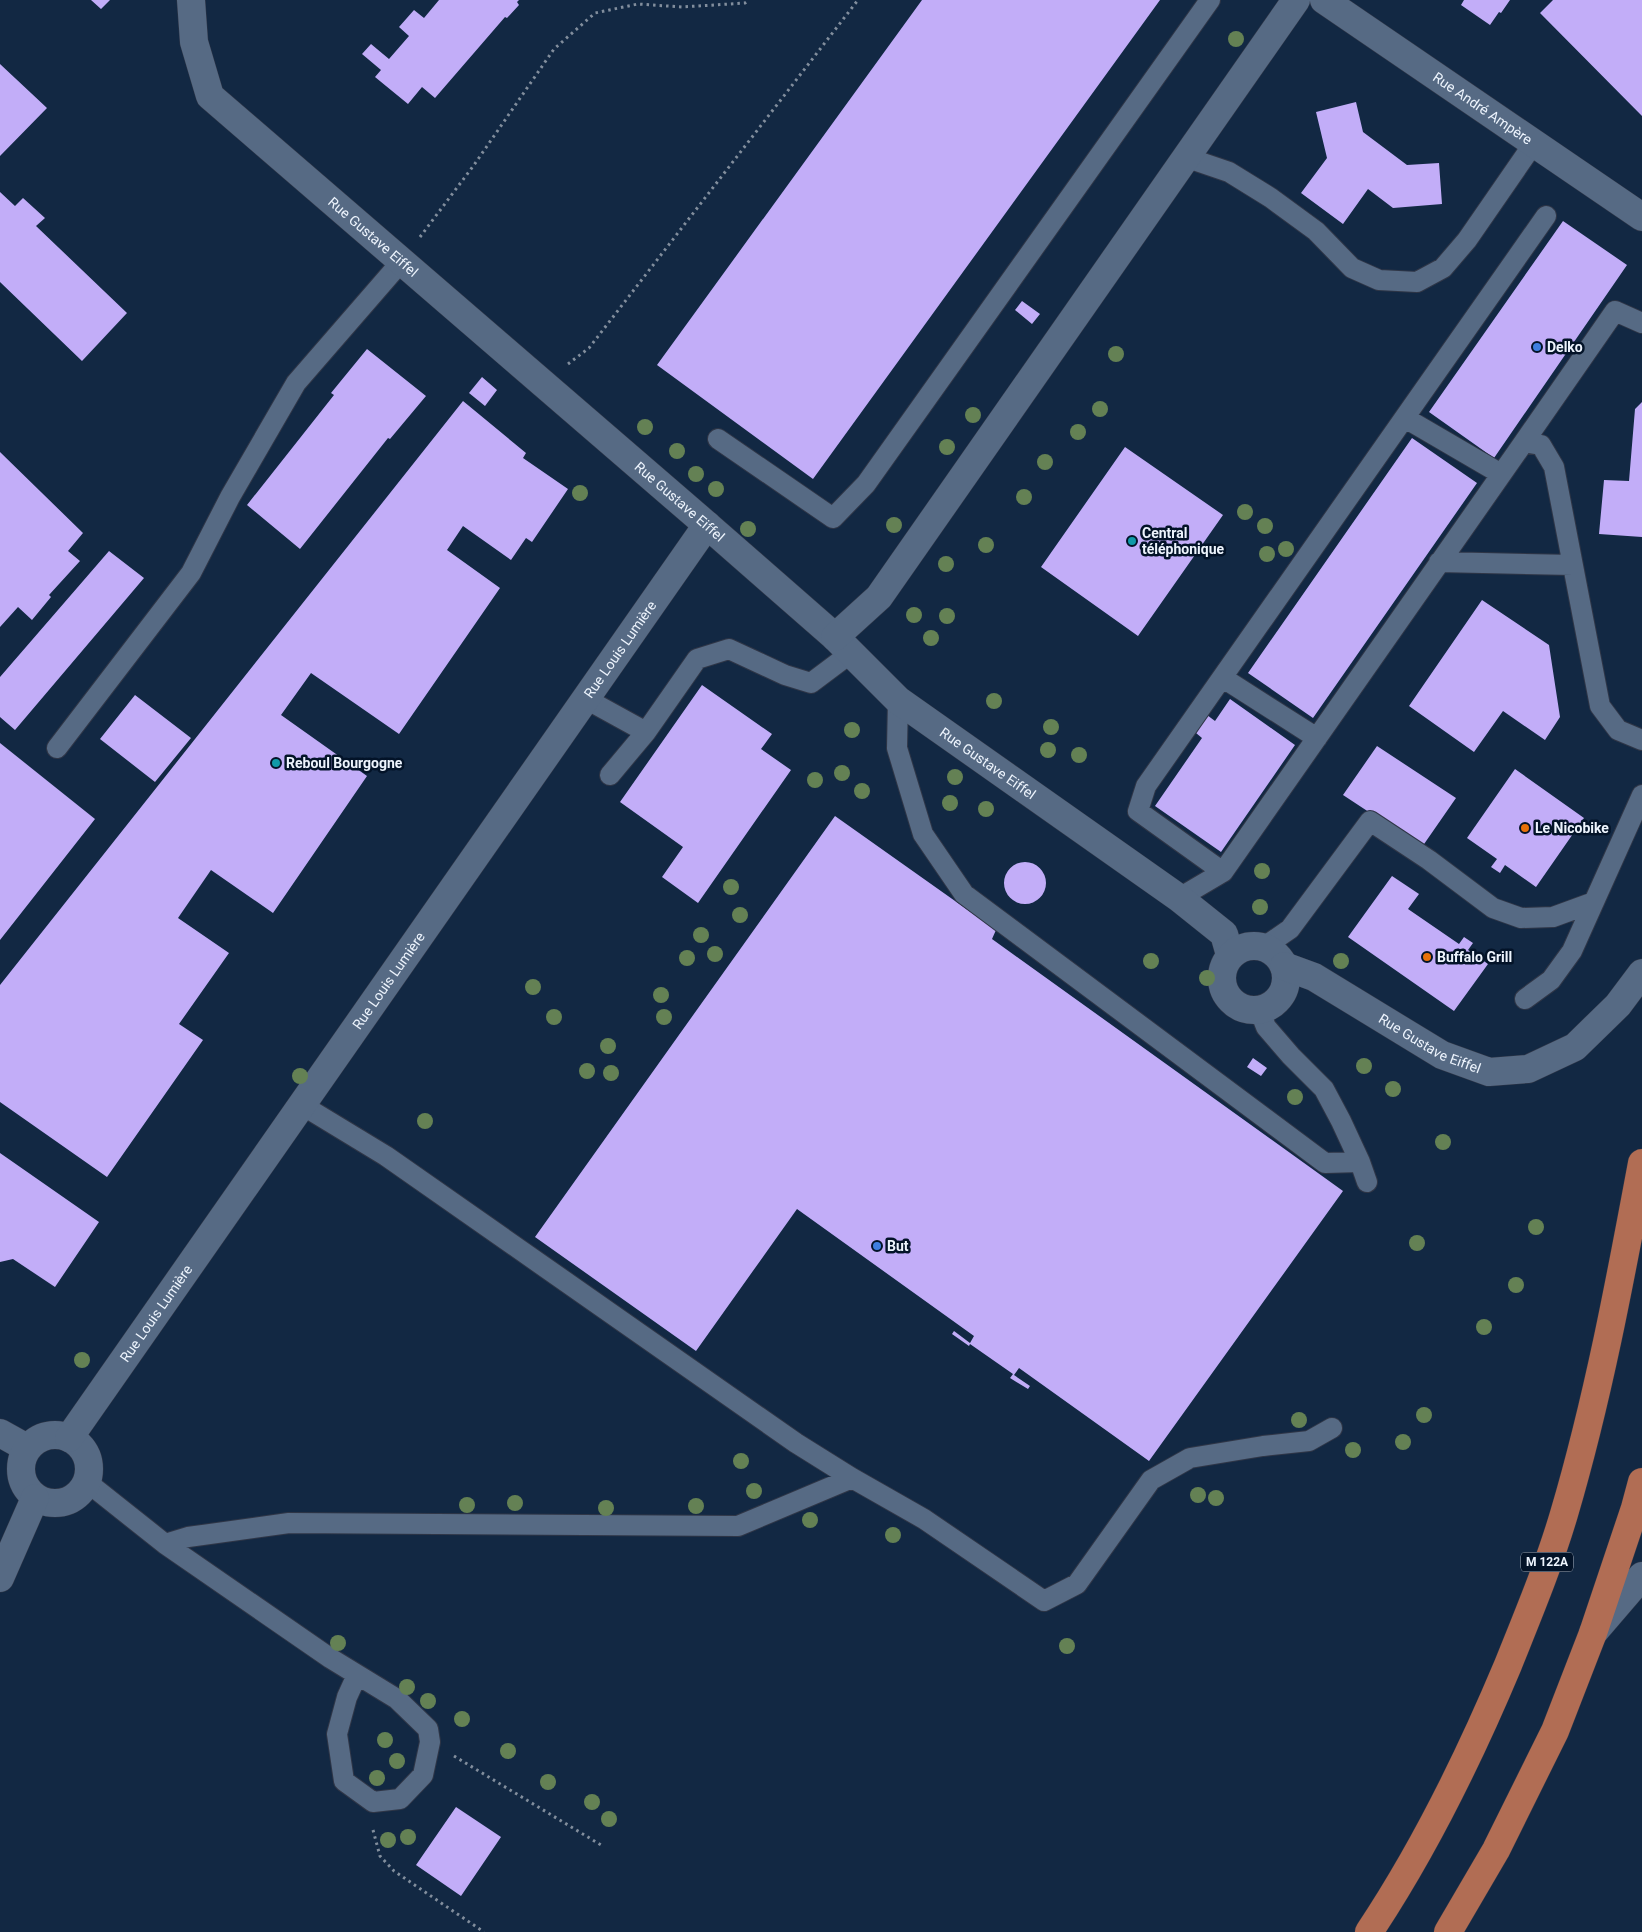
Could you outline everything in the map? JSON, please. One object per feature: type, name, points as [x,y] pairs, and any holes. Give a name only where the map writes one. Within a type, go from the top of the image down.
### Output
[{"type":"main road","name":"M 122A","points":[[1369,1932],[1439,1816],[1481,1728],[1526,1622],[1564,1515],[1603,1362],[1642,1163]]},
{"type":"main road","points":[[1448,1932],[1496,1850],[1555,1731],[1593,1633],[1642,1482]]},
{"type":"street","name":"Rue Gustave Eiffel","points":[[191,0],[194,42],[210,96],[708,525],[843,645],[898,700],[1178,898],[1224,934],[1230,956]]},
{"type":"street","points":[[843,645],[879,597],[1296,0]]},
{"type":"street","name":"Rue André Ampère","points":[[1324,0],[1642,217]]},
{"type":"street","name":"Rue Louis Lumière","points":[[69,1438],[708,525]]},
{"type":"street","points":[[1252,945],[1264,947],[1276,954],[1284,966],[1286,980],[1282,994],[1272,1004],[1259,1010],[1244,1008],[1230,1000],[1222,986],[1222,969],[1230,956],[1240,948],[1252,945]]},
{"type":"street","name":"Rue Gustave Eiffel","points":[[1284,966],[1314,977],[1442,1055],[1489,1072],[1528,1069],[1575,1046],[1618,1005],[1642,974]]},
{"type":"street","points":[[0,1433],[27,1448]]},
{"type":"street","points":[[54,1434],[69,1438],[82,1447],[90,1466],[87,1482],[74,1498],[56,1505],[34,1498],[23,1484],[20,1468],[27,1448],[38,1439],[54,1434]]},
{"type":"street","points":[[0,1578],[34,1498]]},
{"type":"street","points":[[1593,1633],[1642,1576]]},
{"type":"lane","points":[[718,440],[833,518],[866,484],[1210,0]]},
{"type":"lane","points":[[1185,158],[1229,172],[1271,198],[1316,231],[1352,268],[1378,280],[1417,282],[1443,268],[1467,240],[1534,143]]},
{"type":"lane","points":[[1223,872],[1138,811],[1146,786],[1546,216]]},
{"type":"lane","points":[[57,748],[191,573],[230,497],[296,383],[401,262]]},
{"type":"lane","points":[[1178,898],[1223,872],[1615,311],[1642,323]]},
{"type":"lane","points":[[1405,418],[1501,474]]},
{"type":"lane","points":[[1524,442],[1540,445],[1554,467],[1600,706],[1618,730],[1642,740]]},
{"type":"lane","points":[[1439,562],[1573,565]]},
{"type":"lane","points":[[610,775],[646,732],[697,659],[729,649],[785,675],[811,683],[843,645]]},
{"type":"lane","points":[[1223,678],[1316,738]]},
{"type":"lane","points":[[586,699],[646,732]]},
{"type":"lane","points":[[898,700],[897,748],[924,834],[964,894],[1325,1163],[1360,1162]]},
{"type":"lane","points":[[1525,999],[1551,980],[1572,951],[1642,794]]},
{"type":"lane","points":[[1264,947],[1290,929],[1370,821],[1429,860],[1493,908],[1521,918],[1553,917],[1594,902]]},
{"type":"lane","points":[[1259,1010],[1266,1027],[1291,1056],[1324,1089],[1360,1162],[1366,1182]]},
{"type":"lane","points":[[302,1105],[386,1156],[796,1443],[852,1478],[924,1519],[1044,1602],[1077,1584],[1151,1480],[1190,1458],[1309,1441],[1332,1428]]},
{"type":"lane","points":[[166,1544],[188,1537],[289,1523],[738,1526],[852,1478]]},
{"type":"lane","points":[[87,1482],[166,1544],[323,1653],[397,1699],[428,1729],[430,1742],[423,1775],[400,1799],[373,1802],[344,1781],[336,1734],[347,1697],[357,1675]]},
{"type":"path","points":[[401,262],[474,165],[554,48],[595,13],[638,4],[682,7],[745,2],[749,0]]},
{"type":"path","points":[[543,383],[589,348],[858,0]]},
{"type":"path","points":[[430,1742],[601,1845]]},
{"type":"path","points":[[373,1802],[373,1831],[380,1856],[394,1871],[484,1932]]},
{"type":"shaded area","points":[[0,0],[1642,0],[1642,1932],[0,1932]]},
{"type":"building","points":[[91,0],[110,0],[101,9]]},
{"type":"building","points":[[439,0],[519,0],[517,2],[519,5],[507,18],[505,17],[435,98],[422,87],[408,104],[375,77],[381,70],[362,54],[371,44],[389,59],[409,36],[399,27],[414,10],[424,18]]},
{"type":"building","points":[[922,0],[1160,0],[813,479],[657,365]]},
{"type":"building","points":[[1464,0],[1510,0],[1490,25],[1461,5]]},
{"type":"building","points":[[1553,0],[1642,0],[1642,116],[1540,13]]},
{"type":"building","points":[[0,64],[47,108],[0,156]]},
{"type":"building","points":[[1356,102],[1363,132],[1407,165],[1439,163],[1442,204],[1393,208],[1368,189],[1343,224],[1301,193],[1327,158],[1316,112]]},
{"type":"building","points":[[0,192],[15,206],[23,198],[45,218],[36,226],[127,313],[82,361],[0,282]]},
{"type":"building","points":[[1563,221],[1627,265],[1494,458],[1429,412]]},
{"type":"building","points":[[1022,301],[1040,314],[1032,324],[1015,310]]},
{"type":"building","points":[[367,349],[426,396],[390,439],[388,438],[300,549],[247,505],[334,395],[331,393]]},
{"type":"building","points":[[482,377],[497,390],[485,406],[469,393]]},
{"type":"building","points":[[463,401],[526,453],[523,458],[568,489],[532,542],[526,538],[511,560],[463,526],[447,550],[500,588],[399,734],[311,673],[281,715],[367,776],[273,913],[211,870],[178,918],[229,953],[179,1024],[203,1040],[107,1177],[0,1102],[0,985]]},
{"type":"building","points":[[1642,402],[1642,537],[1599,534],[1604,480],[1629,481],[1635,409]]},
{"type":"building","points":[[1412,438],[1477,483],[1313,718],[1248,673]]},
{"type":"building","name":"Central téléphonique","points":[[1125,447],[1223,515],[1138,636],[1041,567]]},
{"type":"building","points":[[0,452],[83,533],[68,551],[80,561],[49,595],[51,597],[32,620],[18,607],[0,627]]},
{"type":"building","points":[[109,551],[144,578],[15,730],[0,717],[0,677]]},
{"type":"building","points":[[1482,600],[1549,645],[1560,717],[1545,740],[1503,711],[1474,752],[1409,706]]},
{"type":"building","points":[[702,685],[772,734],[761,749],[791,770],[698,903],[662,877],[683,847],[620,802]]},
{"type":"building","points":[[135,695],[191,738],[155,782],[100,739]]},
{"type":"building","points":[[1230,699],[1295,745],[1221,852],[1155,806],[1202,738],[1196,733],[1207,715],[1215,721]]},
{"type":"building","points":[[0,743],[95,819],[0,940]]},
{"type":"building","points":[[1377,746],[1456,798],[1422,847],[1343,795]]},
{"type":"building","name":"Le Nicobike","points":[[1515,769],[1584,818],[1536,887],[1505,865],[1500,873],[1491,867],[1497,859],[1467,838]]},
{"type":"building","points":[[835,816],[996,930],[992,939],[1343,1191],[1149,1461],[1019,1368],[1014,1375],[1030,1386],[1028,1389],[1010,1378],[1013,1374],[970,1344],[969,1346],[952,1334],[954,1331],[970,1343],[974,1336],[797,1209],[696,1351],[535,1237]]},
{"type":"building","points":[[1029,862],[1037,865],[1043,871],[1046,883],[1043,895],[1037,901],[1021,904],[1013,901],[1007,895],[1004,879],[1007,871],[1013,865]]},
{"type":"building","name":"Buffalo Grill","points":[[1392,876],[1419,894],[1408,909],[1459,944],[1464,937],[1473,943],[1468,950],[1488,964],[1454,1011],[1348,937]]},
{"type":"building","points":[[1253,1058],[1267,1068],[1261,1076],[1247,1067]]},
{"type":"building","points":[[0,1153],[99,1222],[55,1287],[13,1259],[0,1262]]},
{"type":"building","points":[[456,1807],[501,1837],[461,1896],[416,1865]]},
{"type":"place","name":"Delko","points":[[1537,347]]},
{"type":"place","name":"Central téléphonique","points":[[1132,541]]},
{"type":"place","name":"Reboul Bourgogne","points":[[276,763]]},
{"type":"place","name":"Le Nicobike","points":[[1525,828]]},
{"type":"place","name":"Buffalo Grill","points":[[1427,957]]},
{"type":"place","name":"But","points":[[877,1246]]}]
